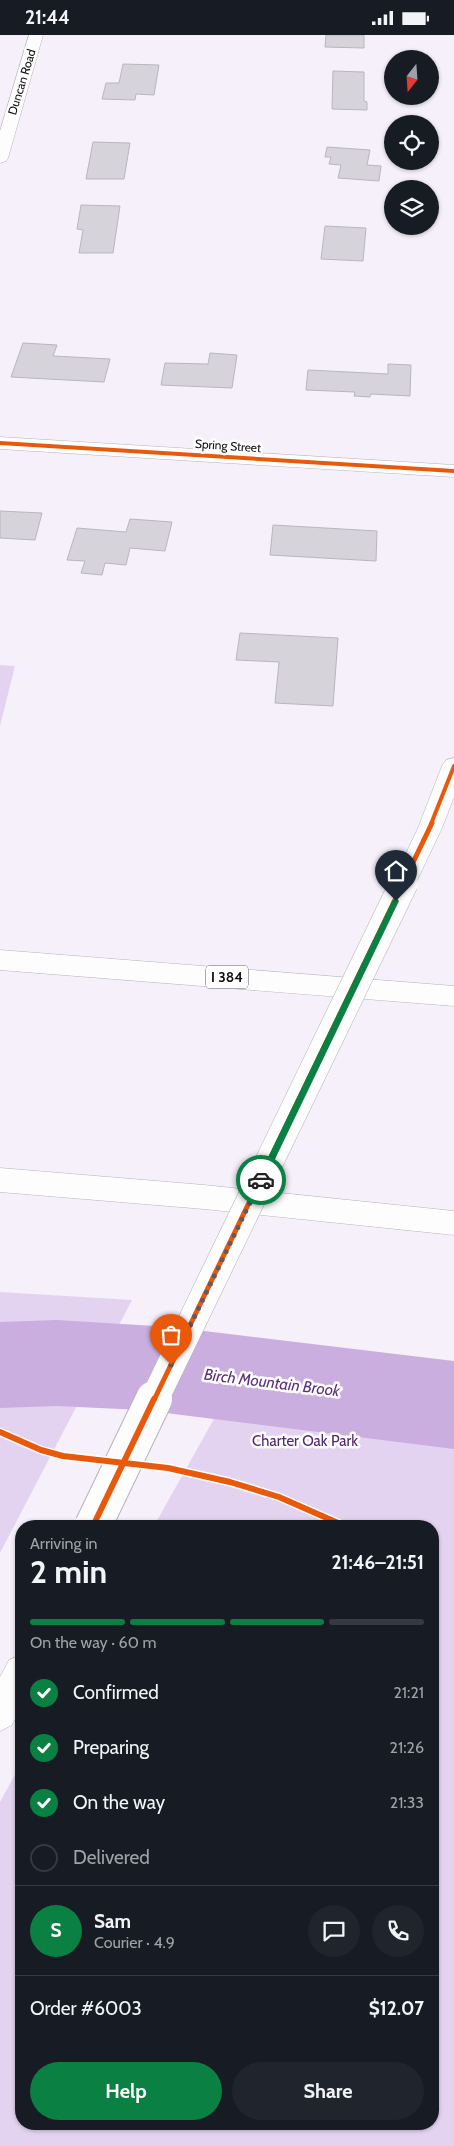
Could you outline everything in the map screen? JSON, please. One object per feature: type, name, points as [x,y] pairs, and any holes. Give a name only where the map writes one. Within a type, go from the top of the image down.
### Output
[{"type":"main road","name":"Duncan Road","points":[[0,157],[36,35]]},
{"type":"main road","name":"Spring Street","points":[[0,443],[454,471]]},
{"type":"main road","points":[[96,1520],[404,883],[430,828],[454,766]]},
{"type":"main road","name":"I 384","points":[[0,960],[454,996]]},
{"type":"main road","points":[[0,1180],[204,1197],[454,1223]]},
{"type":"main road","points":[[0,1713],[15,1684]]},
{"type":"green space","points":[[0,665],[15,666],[0,726]]},
{"type":"green space","points":[[0,1292],[132,1300],[17,1520],[15,1520],[15,1524],[0,1553]]},
{"type":"green space","name":"Charter Oak Park","points":[[252,1351],[454,1368],[454,2146],[0,2146],[0,1802],[15,1775],[15,2130],[439,2130],[439,1520],[157,1520]]},
{"type":"building","points":[[326,35],[364,35],[364,48],[325,47]]},
{"type":"building","points":[[123,64],[159,65],[154,95],[136,94],[135,100],[102,99],[106,83],[119,83]]},
{"type":"building","points":[[333,71],[364,72],[364,101],[367,102],[367,110],[332,109]]},
{"type":"building","points":[[93,142],[130,143],[124,179],[86,179]]},
{"type":"building","points":[[327,147],[370,150],[367,165],[381,166],[379,181],[338,178],[341,165],[329,164],[331,157],[325,157]]},
{"type":"building","points":[[81,205],[120,206],[113,253],[79,253],[83,230],[77,229]]},
{"type":"building","points":[[325,226],[366,228],[363,261],[321,259]]},
{"type":"building","points":[[23,343],[57,345],[53,356],[110,359],[104,382],[11,377]]},
{"type":"building","points":[[210,353],[237,355],[232,388],[161,385],[165,363],[208,364]]},
{"type":"building","points":[[388,364],[411,365],[410,396],[371,394],[370,397],[354,396],[355,392],[306,390],[308,370],[388,374]]},
{"type":"building","points":[[0,511],[42,513],[35,540],[0,538]]},
{"type":"building","points":[[130,519],[172,522],[165,551],[130,548],[126,565],[105,563],[102,575],[81,573],[85,561],[67,560],[77,528],[126,532]]},
{"type":"building","points":[[273,525],[377,531],[376,561],[270,555]]},
{"type":"building","points":[[240,633],[338,638],[333,706],[275,703],[279,662],[236,660]]},
{"type":"waterway","name":"Birch Mountain Brook","points":[[0,1365],[86,1363],[142,1367],[256,1379],[454,1405]]},
{"type":"cycle path","points":[[0,443],[454,471]]},
{"type":"cycle path","points":[[96,1520],[404,883],[430,828],[454,766]]},
{"type":"cycle path","points":[[0,1432],[41,1450],[63,1456],[168,1468],[230,1482],[279,1497],[331,1520]]},
{"type":"way so far","points":[[171,1365],[261,1180]]},
{"type":"route","points":[[261,1180],[396,901]]}]
